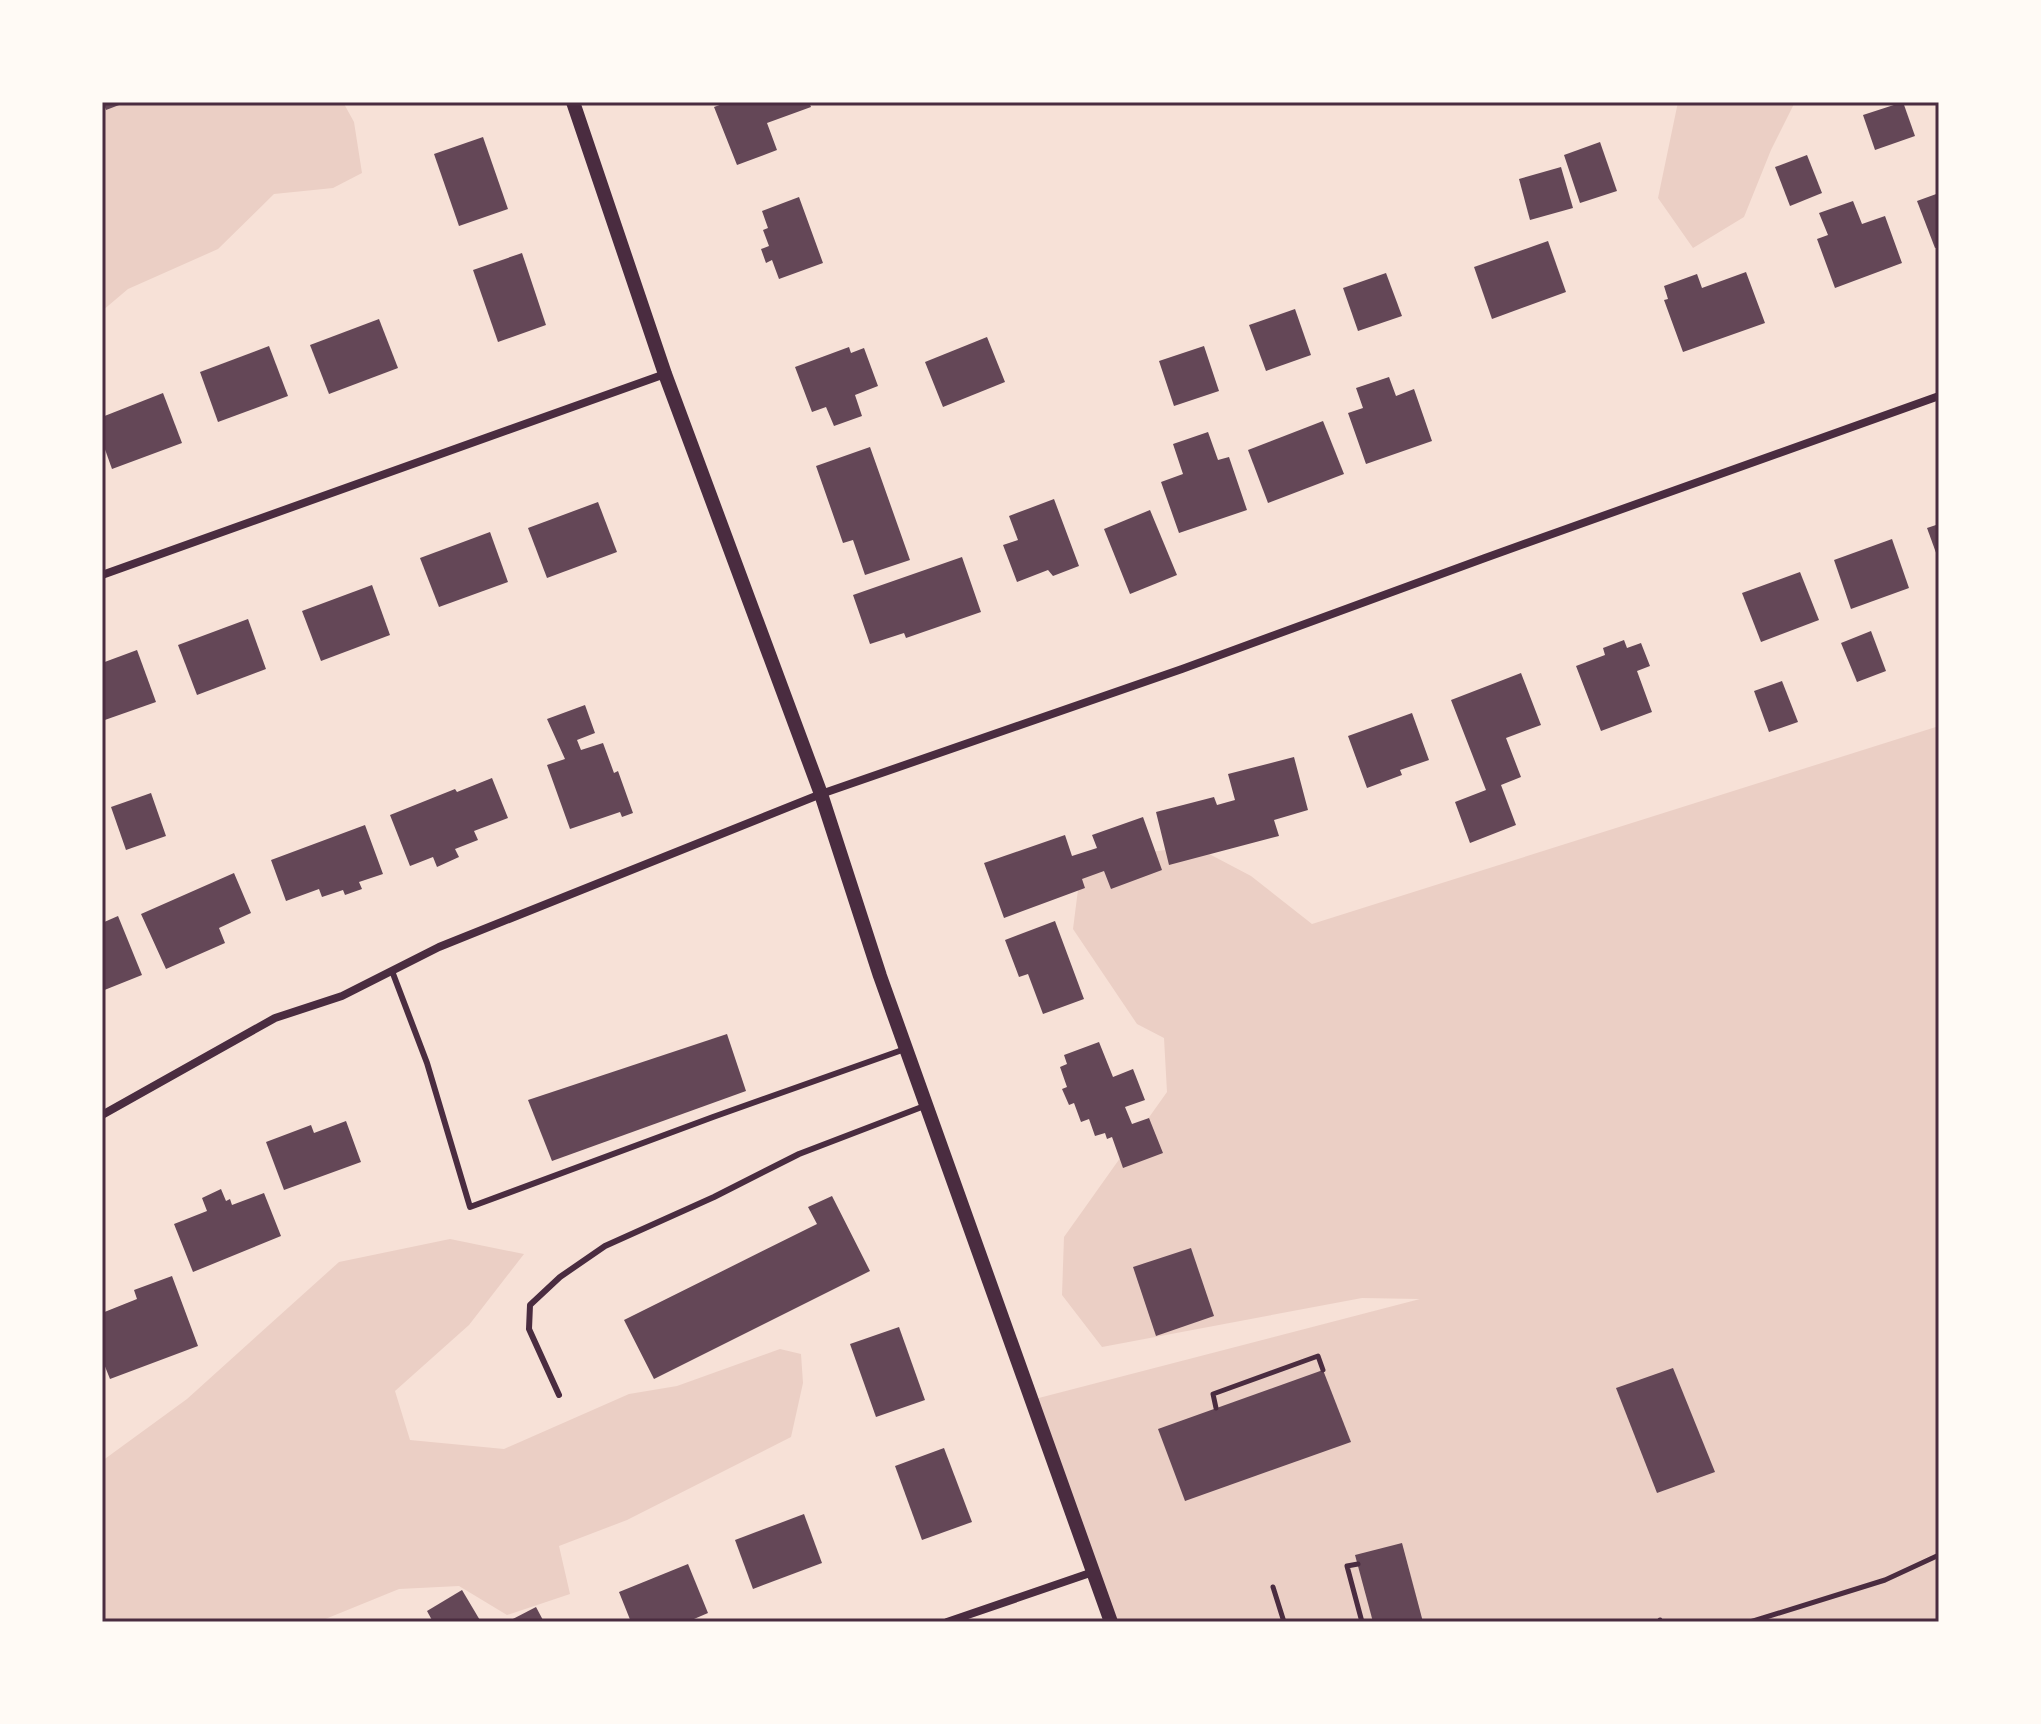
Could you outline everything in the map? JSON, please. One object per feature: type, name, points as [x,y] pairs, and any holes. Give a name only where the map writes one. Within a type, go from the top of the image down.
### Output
[{"type":"street","points":[[573,102],[665,374],[821,794],[880,976],[1111,1622]]},
{"type":"street","points":[[102,575],[665,374]]},
{"type":"street","points":[[102,1115],[275,1018],[342,996],[439,947],[821,794],[1182,669],[1939,396]]},
{"type":"street","points":[[947,1622],[1093,1572]]},
{"type":"lane","points":[[392,971],[427,1063],[470,1207],[906,1049]]},
{"type":"lane","points":[[559,1395],[529,1329],[530,1305],[560,1277],[605,1246],[772,1167],[927,1105]]},
{"type":"path","points":[[1216,1408],[1213,1394],[1318,1356],[1323,1370]]},
{"type":"path","points":[[1750,1622],[1885,1580],[1939,1555]]},
{"type":"path","points":[[1358,1564],[1347,1566],[1362,1622]]},
{"type":"path","points":[[1273,1587],[1284,1622]]},
{"type":"shaded area","points":[[102,102],[343,102],[354,122],[362,173],[333,188],[274,194],[218,249],[128,289],[102,311]]},
{"type":"shaded area","points":[[1678,102],[1795,102],[1771,150],[1744,217],[1693,248],[1658,198]]},
{"type":"shaded area","points":[[1939,726],[1939,1622],[1109,1622],[1031,1400],[1420,1299],[1362,1298],[1102,1347],[1062,1295],[1064,1237],[1167,1092],[1164,1038],[1137,1024],[1073,929],[1080,874],[1115,857],[1194,846],[1251,876],[1312,924]]},
{"type":"shaded area","points":[[450,1239],[524,1254],[469,1325],[395,1391],[410,1440],[504,1449],[629,1394],[677,1386],[780,1349],[801,1354],[803,1383],[791,1437],[627,1520],[559,1546],[570,1594],[507,1615],[459,1586],[399,1589],[318,1622],[102,1622],[102,1461],[187,1399],[339,1262]]},
{"type":"building","points":[[103,102],[127,102],[106,110]]},
{"type":"building","points":[[728,102],[809,102],[811,107],[767,123],[777,150],[737,165],[714,107]]},
{"type":"building","points":[[1903,102],[1915,136],[1875,150],[1863,115]]},
{"type":"building","points":[[483,137],[508,209],[459,226],[434,154]]},
{"type":"building","points":[[1600,142],[1617,191],[1580,203],[1564,155]]},
{"type":"building","points":[[1807,155],[1822,193],[1790,206],[1775,167]]},
{"type":"building","points":[[1561,167],[1573,208],[1530,220],[1519,179]]},
{"type":"building","points":[[1939,193],[1939,247],[1935,248],[1917,201]]},
{"type":"building","points":[[799,197],[823,263],[779,279],[772,260],[766,263],[761,249],[769,246],[763,230],[768,228],[762,211]]},
{"type":"building","points":[[1853,201],[1862,224],[1885,216],[1902,263],[1835,288],[1817,239],[1828,235],[1819,213]]},
{"type":"building","points":[[1548,241],[1566,292],[1492,319],[1474,267]]},
{"type":"building","points":[[522,253],[546,325],[498,342],[473,270]]},
{"type":"building","points":[[1746,272],[1765,323],[1683,352],[1664,300],[1668,299],[1664,286],[1697,274],[1702,288]]},
{"type":"building","points":[[1386,273],[1402,316],[1358,331],[1343,288]]},
{"type":"building","points":[[1295,309],[1311,355],[1266,371],[1249,325]]},
{"type":"building","points":[[379,319],[398,368],[329,394],[310,345]]},
{"type":"building","points":[[987,337],[1005,382],[943,407],[925,362]]},
{"type":"building","points":[[269,346],[288,396],[218,422],[200,372]]},
{"type":"building","points":[[1204,346],[1219,391],[1174,406],[1159,361]]},
{"type":"building","points":[[849,347],[851,353],[864,348],[878,386],[855,395],[862,416],[834,426],[826,407],[812,412],[795,367]]},
{"type":"building","points":[[1389,377],[1396,396],[1414,389],[1432,441],[1366,464],[1348,413],[1363,408],[1356,388]]},
{"type":"building","points":[[163,393],[182,443],[112,469],[102,441],[102,417]]},
{"type":"building","points":[[1323,421],[1344,474],[1268,503],[1248,450]]},
{"type":"building","points":[[1208,432],[1218,460],[1229,457],[1247,510],[1179,533],[1161,482],[1183,474],[1173,444]]},
{"type":"building","points":[[870,447],[910,560],[865,575],[853,540],[843,543],[816,466]]},
{"type":"building","points":[[1054,499],[1079,566],[1053,576],[1048,570],[1017,582],[1003,545],[1018,540],[1009,516]]},
{"type":"building","points":[[598,502],[617,552],[547,578],[528,528]]},
{"type":"building","points":[[1150,510],[1177,575],[1130,594],[1104,529]]},
{"type":"building","points":[[1939,524],[1939,561],[1927,528]]},
{"type":"building","points":[[490,532],[508,582],[439,607],[420,558]]},
{"type":"building","points":[[1892,539],[1909,588],[1851,609],[1834,560]]},
{"type":"building","points":[[962,557],[981,612],[906,638],[904,633],[870,644],[853,595]]},
{"type":"building","points":[[1800,572],[1819,620],[1761,642],[1742,593]]},
{"type":"building","points":[[372,585],[390,635],[321,661],[302,611]]},
{"type":"building","points":[[248,619],[266,669],[197,695],[178,645]]},
{"type":"building","points":[[1871,631],[1886,671],[1857,682],[1841,643]]},
{"type":"building","points":[[1624,640],[1627,648],[1641,643],[1650,666],[1637,671],[1652,712],[1601,731],[1576,666],[1605,655],[1603,648]]},
{"type":"building","points":[[137,650],[156,702],[102,721],[102,663]]},
{"type":"building","points":[[1521,673],[1541,725],[1506,738],[1521,777],[1501,785],[1516,825],[1470,843],[1455,802],[1486,790],[1451,700]]},
{"type":"building","points":[[1782,681],[1798,722],[1769,732],[1754,691]]},
{"type":"building","points":[[585,705],[595,733],[577,740],[581,750],[603,743],[614,773],[618,771],[633,813],[622,817],[620,812],[570,829],[547,765],[565,759],[547,719]]},
{"type":"building","points":[[1412,713],[1429,760],[1400,770],[1402,775],[1367,788],[1348,736]]},
{"type":"building","points":[[1294,757],[1308,810],[1274,820],[1279,836],[1169,865],[1156,812],[1214,797],[1217,805],[1235,800],[1228,774]]},
{"type":"building","points":[[492,778],[508,818],[474,831],[478,840],[455,849],[459,857],[437,867],[433,857],[410,866],[390,815]]},
{"type":"building","points":[[151,793],[166,836],[126,850],[111,807]]},
{"type":"building","points":[[1143,817],[1162,870],[1111,889],[1104,871],[1082,879],[1085,888],[1004,918],[984,863],[1065,835],[1072,856],[1097,848],[1092,835]]},
{"type":"building","points":[[365,825],[383,874],[359,882],[362,889],[345,895],[343,890],[322,897],[319,889],[286,901],[271,860]]},
{"type":"building","points":[[234,873],[251,913],[219,928],[225,943],[166,969],[141,914]]},
{"type":"building","points":[[118,916],[142,975],[102,991],[102,923]]},
{"type":"building","points":[[1055,921],[1084,999],[1043,1014],[1028,974],[1019,977],[1005,940]]},
{"type":"building","points":[[727,1034],[746,1091],[552,1161],[528,1100]]},
{"type":"building","points":[[1099,1042],[1113,1077],[1133,1069],[1145,1100],[1125,1107],[1132,1124],[1149,1118],[1163,1153],[1123,1168],[1112,1137],[1107,1139],[1105,1133],[1095,1136],[1089,1119],[1081,1122],[1074,1103],[1069,1105],[1062,1089],[1067,1087],[1060,1067],[1067,1064],[1064,1055]]},
{"type":"building","points":[[346,1121],[361,1162],[284,1190],[266,1142],[311,1125],[314,1133]]},
{"type":"building","points":[[221,1189],[226,1201],[230,1199],[232,1205],[264,1193],[281,1236],[193,1272],[174,1224],[207,1211],[202,1198]]},
{"type":"building","points":[[832,1196],[870,1271],[654,1379],[624,1320],[817,1224],[808,1207]]},
{"type":"building","points":[[1191,1248],[1214,1316],[1156,1336],[1133,1267]]},
{"type":"building","points":[[172,1276],[198,1346],[110,1379],[102,1359],[102,1313],[137,1299],[134,1290]]},
{"type":"building","points":[[899,1327],[925,1400],[876,1417],[850,1344]]},
{"type":"building","points":[[1673,1368],[1715,1472],[1657,1493],[1616,1388]]},
{"type":"building","points":[[1323,1370],[1351,1442],[1185,1501],[1158,1429]]},
{"type":"building","points":[[944,1448],[972,1522],[922,1540],[895,1466]]},
{"type":"building","points":[[804,1514],[822,1563],[753,1589],[735,1540]]},
{"type":"building","points":[[1402,1543],[1423,1622],[1373,1622],[1355,1555]]},
{"type":"building","points":[[688,1564],[708,1613],[687,1622],[631,1622],[619,1592]]},
{"type":"building","points":[[462,1590],[481,1622],[433,1622],[427,1611]]},
{"type":"building","points":[[536,1607],[544,1622],[507,1622]]}]
